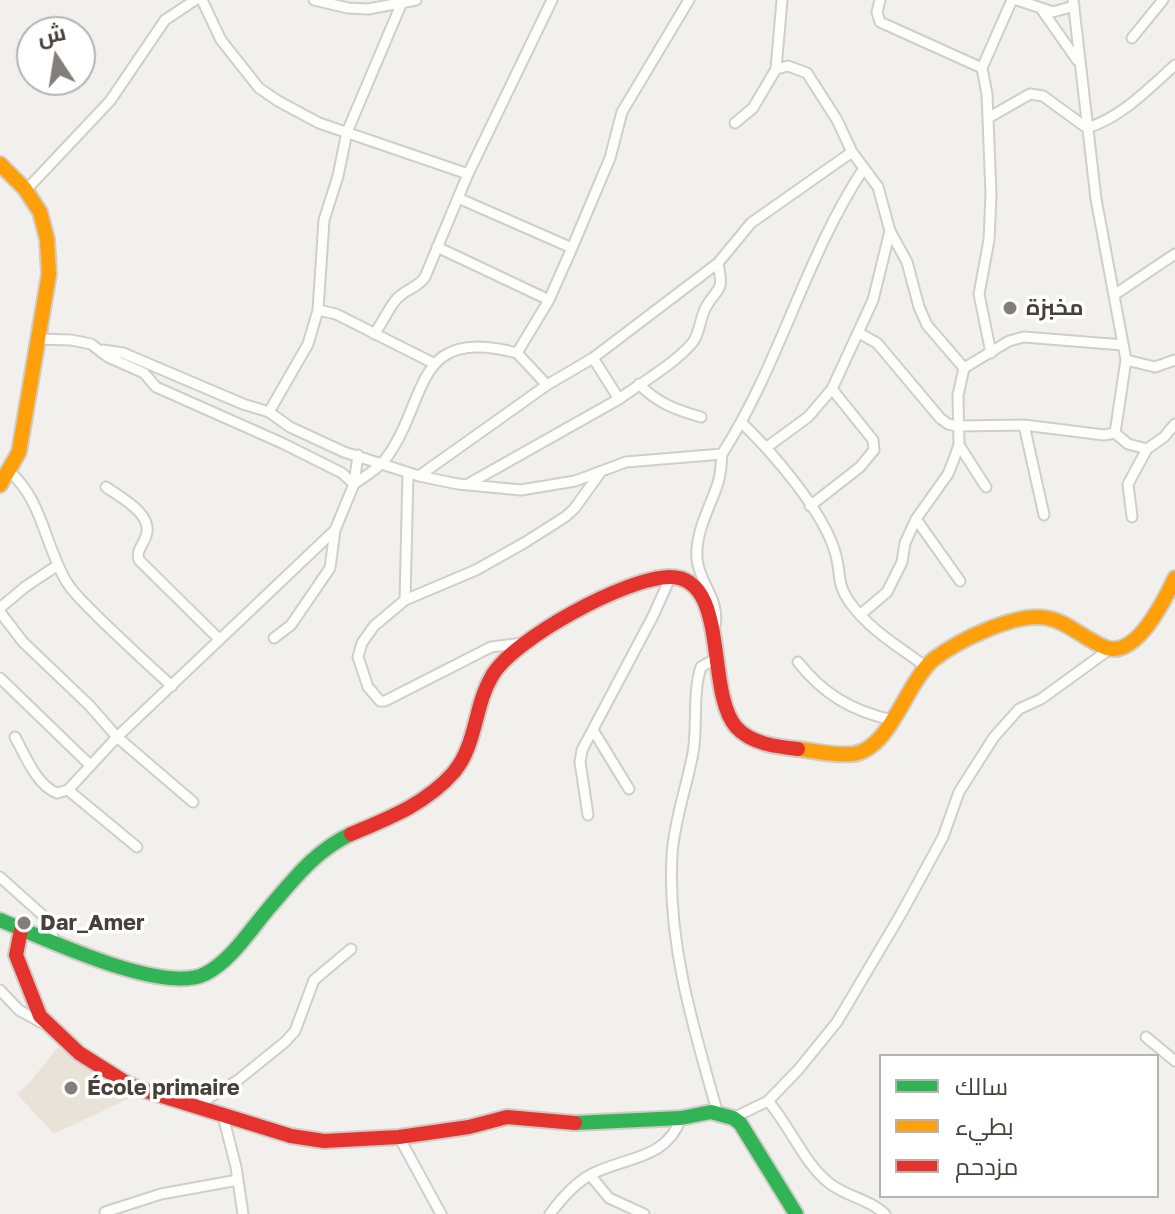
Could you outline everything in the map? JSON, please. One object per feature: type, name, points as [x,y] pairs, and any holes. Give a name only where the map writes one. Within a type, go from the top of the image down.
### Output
[{"type":"main road","points":[[0,164],[27,189],[44,217],[49,250],[49,274],[19,452],[0,485]]},
{"type":"main road","points":[[0,920],[55,944],[153,974],[190,979],[202,976],[228,955],[321,851],[415,805],[454,773],[472,737],[493,673],[523,643],[624,589],[657,577],[671,576],[694,585],[703,595],[715,629],[715,659],[722,703],[738,729],[779,747],[842,754],[861,753],[876,743],[926,667],[984,632],[1031,616],[1048,618],[1110,649],[1133,642],[1155,617],[1175,578]]},
{"type":"main road","points":[[21,930],[16,955],[37,1010],[79,1053],[128,1084],[291,1136],[324,1141],[399,1137],[469,1127],[507,1117],[563,1123],[681,1118],[711,1112],[740,1123],[796,1214]]},
{"type":"street","points":[[27,189],[110,101],[165,20],[195,0]]},
{"type":"street","points":[[202,0],[221,40],[259,88],[278,101],[319,123],[468,174]]},
{"type":"street","points":[[314,0],[368,9],[416,0]]},
{"type":"street","points":[[374,334],[402,293],[419,286],[468,174],[552,0]]},
{"type":"street","points":[[517,353],[549,300],[572,248],[610,158],[622,112],[689,0]]},
{"type":"street","points":[[735,123],[753,108],[776,69],[782,0]]},
{"type":"street","points":[[880,0],[877,12],[880,22],[982,68]]},
{"type":"street","points":[[991,353],[979,294],[989,240],[991,182],[982,68],[1014,0],[1053,12],[1073,3],[1096,199],[1126,360],[1115,433]]},
{"type":"street","points":[[1132,38],[1163,0]]},
{"type":"street","points":[[269,412],[308,344],[318,310],[324,220],[338,176],[347,132],[403,1]]},
{"type":"street","points":[[1042,10],[1078,62]]},
{"type":"street","points":[[1087,128],[1106,122],[1145,93],[1175,65]]},
{"type":"street","points":[[776,69],[788,66],[807,73],[837,120],[852,152],[878,187],[890,231],[907,262],[927,325],[964,368]]},
{"type":"street","points":[[988,118],[1030,94],[1043,96],[1087,128]]},
{"type":"street","points":[[419,476],[547,385],[593,358],[718,263],[751,223],[852,152]]},
{"type":"street","points":[[715,629],[715,606],[700,572],[697,545],[719,482],[722,454],[742,423],[834,218],[864,168]]},
{"type":"street","points":[[458,198],[572,248]]},
{"type":"street","points":[[767,447],[808,417],[832,389],[873,300],[890,231]]},
{"type":"street","points":[[437,247],[549,300]]},
{"type":"street","points":[[1114,295],[1175,254]]},
{"type":"street","points":[[470,483],[619,399],[682,353],[695,340],[706,305],[718,294],[721,283],[718,263]]},
{"type":"street","points":[[318,310],[336,314],[433,363]]},
{"type":"street","points":[[859,333],[877,343],[948,424],[1024,425],[1104,435],[1115,433]]},
{"type":"street","points":[[986,487],[959,445],[958,395],[964,368],[1009,341],[1024,337],[1123,345]]},
{"type":"street","points":[[38,339],[71,340],[123,353],[269,412],[290,427],[344,452],[408,473],[458,484],[521,490],[600,473],[626,462],[722,454]]},
{"type":"street","points":[[354,484],[382,464],[433,363],[447,354],[480,346],[517,353],[547,385]]},
{"type":"street","points":[[103,350],[108,357],[144,373],[156,387],[282,443],[342,473],[354,484]]},
{"type":"street","points":[[593,358],[619,399]]},
{"type":"street","points":[[1126,360],[1155,367],[1175,360]]},
{"type":"street","points":[[639,384],[649,395],[672,409],[701,417]]},
{"type":"street","points":[[810,506],[860,467],[874,450],[873,440],[832,389]]},
{"type":"street","points":[[742,423],[767,447],[810,506],[836,553],[839,584],[860,615],[886,639],[926,667]]},
{"type":"street","points":[[1132,517],[1128,484],[1147,449],[1175,424]]},
{"type":"street","points":[[1024,425],[1044,515]]},
{"type":"street","points":[[282,443],[290,427]]},
{"type":"street","points":[[1115,433],[1128,444],[1147,449]]},
{"type":"street","points":[[860,615],[887,592],[902,562],[905,543],[916,519],[948,474],[959,445]]},
{"type":"street","points":[[274,638],[291,625],[330,568],[335,530],[354,484],[358,455]]},
{"type":"street","points":[[10,472],[25,485],[34,500],[70,588],[172,686]]},
{"type":"street","points":[[405,600],[408,473]]},
{"type":"street","points":[[523,643],[491,647],[389,700],[380,701],[368,687],[358,657],[362,643],[374,626],[405,600],[476,570],[534,537],[574,509],[600,473]]},
{"type":"street","points":[[106,487],[146,521],[148,530],[137,552],[139,560],[219,639]]},
{"type":"street","points":[[916,519],[960,581]]},
{"type":"street","points":[[15,737],[47,788],[57,793],[68,790],[117,737],[335,530]]},
{"type":"street","points":[[58,565],[25,587],[0,610],[23,642],[90,706],[117,737],[193,802]]},
{"type":"street","points":[[588,815],[581,756],[671,576]]},
{"type":"street","points":[[733,1118],[768,1101],[798,1070],[845,1010],[943,837],[959,792],[994,737],[1019,709],[1041,699],[1110,649]]},
{"type":"street","points":[[715,659],[701,667],[698,682],[693,750],[672,852],[672,906],[684,986],[718,1114]]},
{"type":"street","points":[[798,662],[836,699],[850,708],[892,720]]},
{"type":"street","points":[[0,678],[90,765]]},
{"type":"street","points":[[593,730],[629,789]]},
{"type":"street","points":[[68,790],[137,847]]},
{"type":"street","points":[[0,877],[48,920],[55,944]]},
{"type":"street","points":[[196,1106],[238,1080],[285,1042],[295,1031],[314,980],[351,949]]},
{"type":"street","points":[[0,990],[29,1017],[51,1027]]},
{"type":"street","points":[[1146,1037],[1175,1061]]},
{"type":"street","points":[[768,1101],[830,1184],[876,1206],[885,1214]]},
{"type":"street","points":[[223,1116],[243,1214]]},
{"type":"street","points":[[550,1214],[574,1186],[590,1175],[639,1157],[666,1143],[675,1134],[681,1118]]},
{"type":"street","points":[[399,1137],[441,1214]]},
{"type":"street","points":[[590,1175],[609,1198],[644,1214]]},
{"type":"street","points":[[105,1212],[161,1194],[238,1180]]},
{"type":"shaded area","name":"École primaire","points":[[58,1047],[132,1097],[54,1134],[17,1094]]},
{"type":"traffic: fast","points":[[0,920],[73,951],[133,971],[161,977],[186,978],[205,974],[232,953],[306,866],[327,848],[351,834]]},
{"type":"traffic: fast","points":[[575,1123],[681,1118],[711,1112],[733,1118],[740,1123],[796,1214]]},
{"type":"traffic: slow","points":[[0,164],[25,189],[40,212],[47,239],[49,274],[19,452],[0,485]]},
{"type":"traffic: slow","points":[[798,749],[832,754],[853,754],[866,749],[888,728],[924,669],[934,659],[973,636],[1004,623],[1034,617],[1047,618],[1063,623],[1107,648],[1129,644],[1148,624],[1175,578]]},
{"type":"traffic: jam","points":[[351,834],[419,801],[454,772],[467,749],[486,688],[504,661],[546,628],[573,613],[627,587],[651,580],[670,577],[689,582],[701,595],[714,638],[721,688],[736,727],[757,741],[798,749]]},
{"type":"traffic: jam","points":[[21,930],[16,955],[40,1016],[79,1053],[128,1084],[146,1091],[291,1136],[324,1141],[399,1137],[469,1127],[507,1117],[575,1123]]},
{"type":"place","name":"مخبزة","points":[[1010,308]]},
{"type":"place","name":"Dar_Amer","points":[[24,923]]},
{"type":"place","name":"École primaire","points":[[71,1088]]}]
